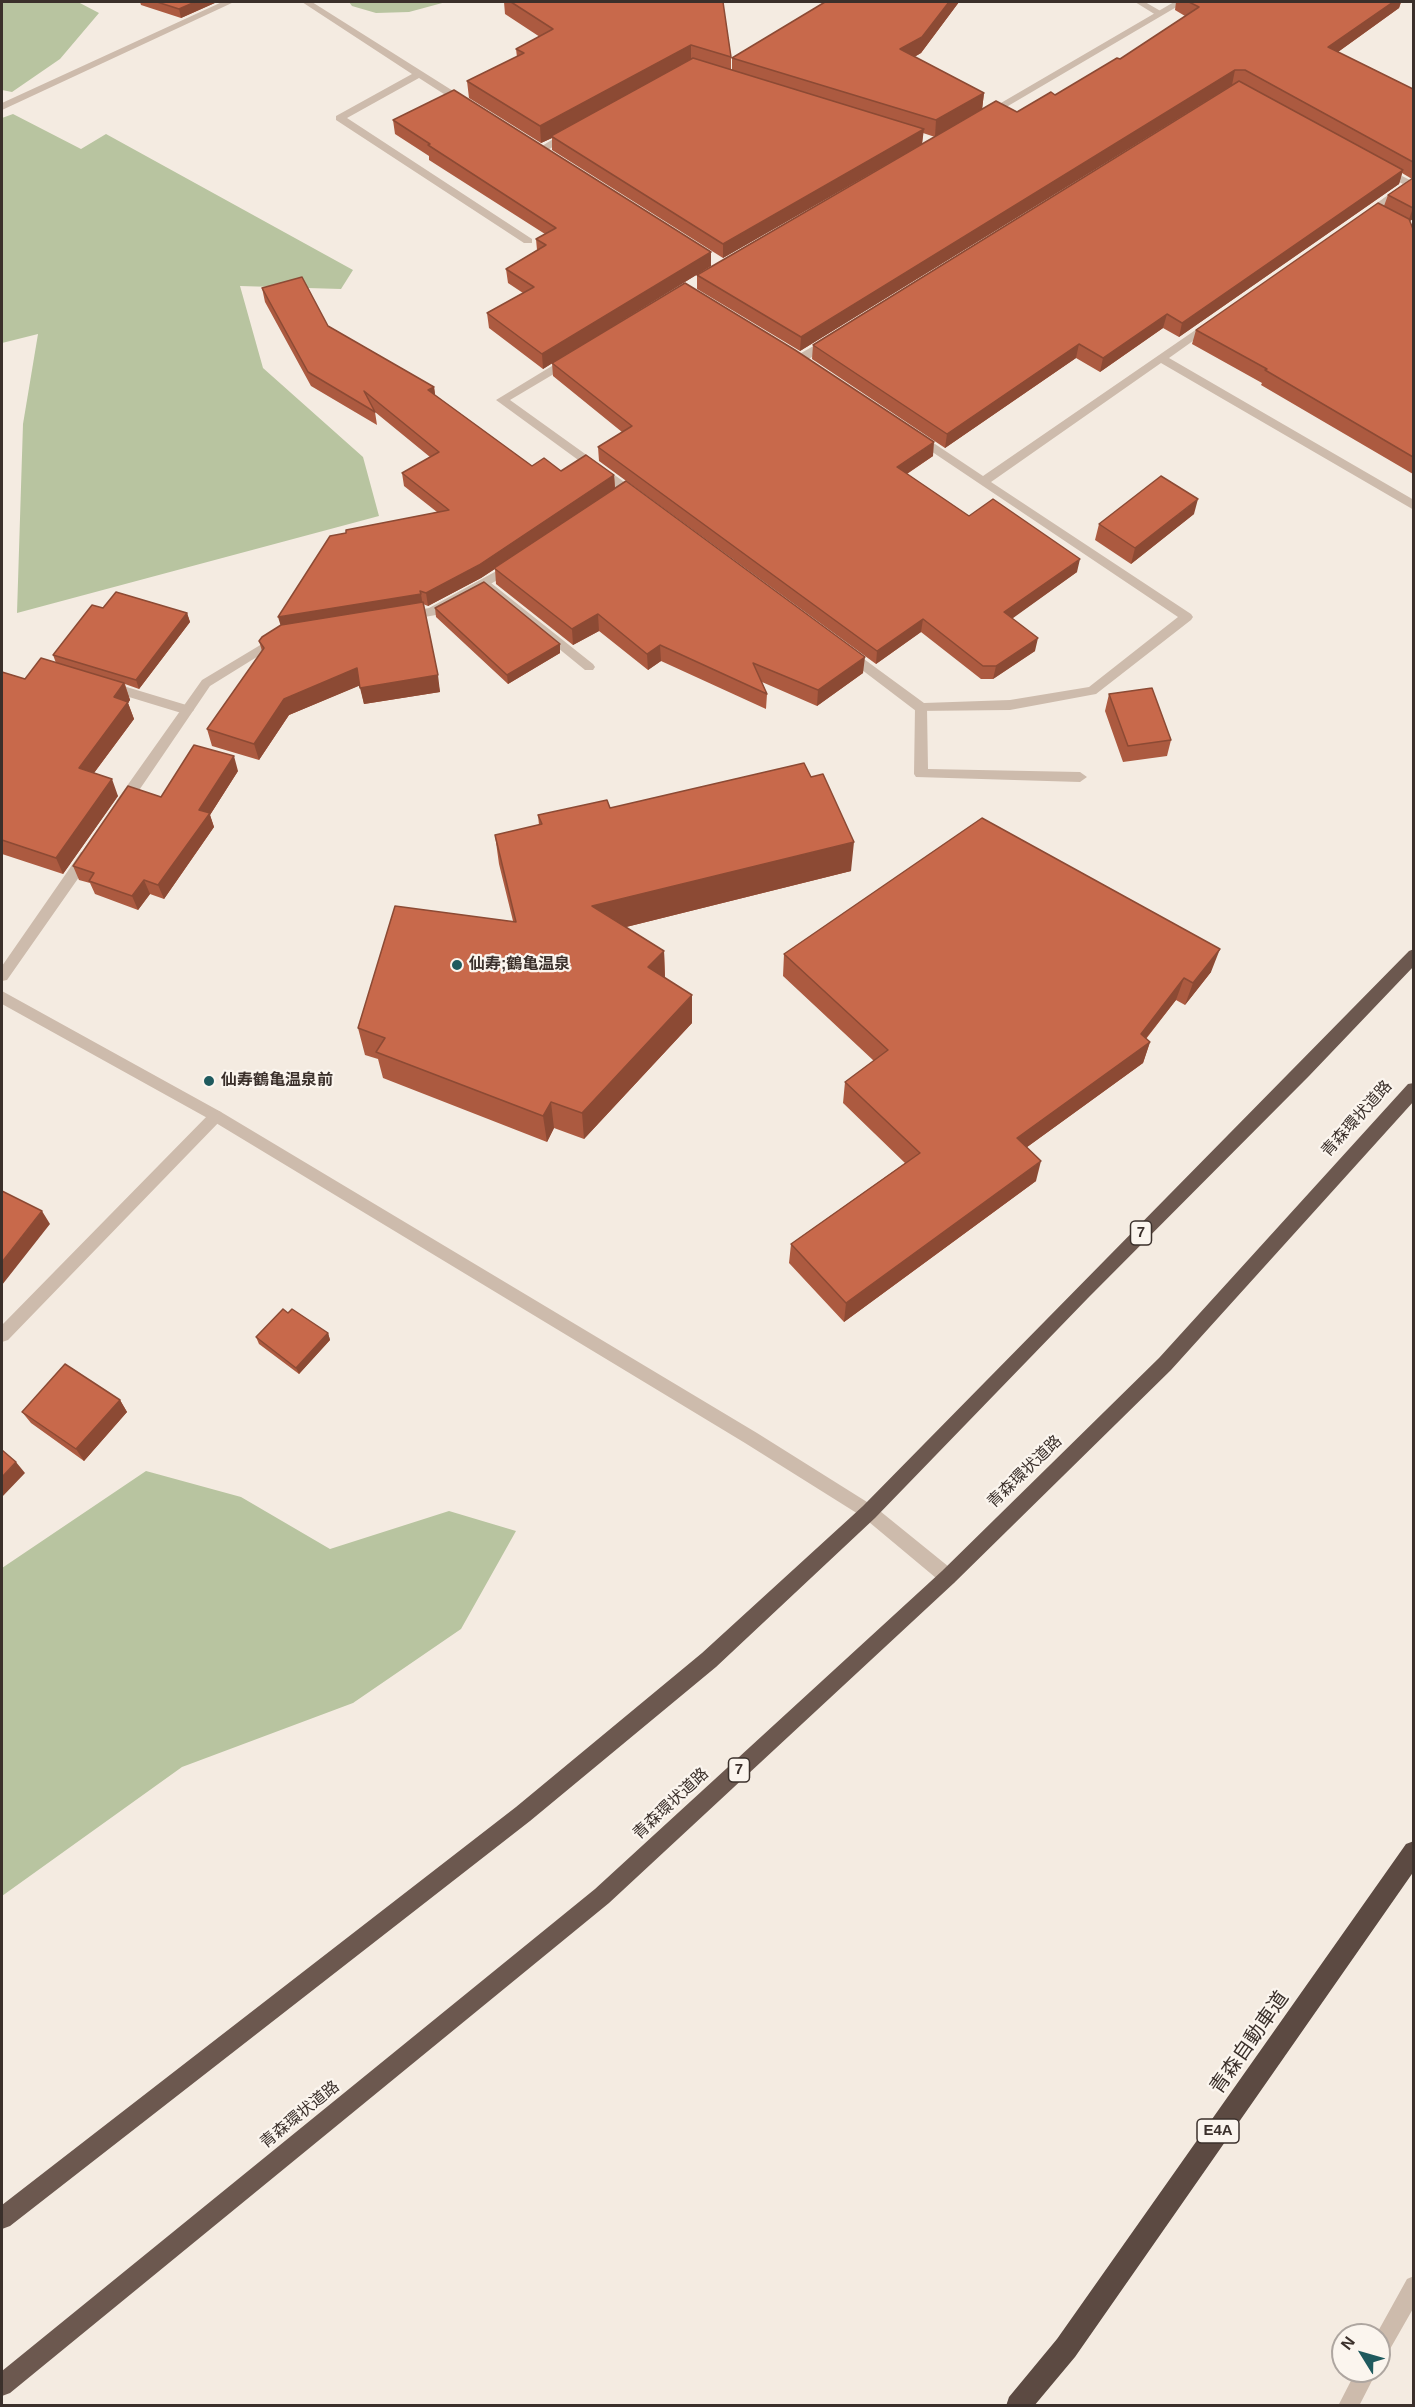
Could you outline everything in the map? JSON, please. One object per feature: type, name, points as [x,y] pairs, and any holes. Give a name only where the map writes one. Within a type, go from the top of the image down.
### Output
[{"type":"highway","name":"7","points":[[2,2218],[523,1814],[709,1660],[869,1512],[1082,1293],[1304,1071],[1413,955]]},
{"type":"highway","name":"青森環状道路","points":[[2,2385],[602,1896],[948,1577],[1165,1364],[1413,1089]]},
{"type":"highway","name":"青森自動車道","points":[[1018,2406],[1066,2348],[1413,1852]]},
{"type":"street","points":[[2,107],[229,2]]},
{"type":"street","points":[[306,2],[479,112]]},
{"type":"street","points":[[1139,2],[1159,13]]},
{"type":"street","points":[[978,119],[1180,2]]},
{"type":"street","points":[[419,74],[340,118],[528,241]]},
{"type":"street","points":[[539,150],[580,128]]},
{"type":"street","points":[[529,144],[548,157]]},
{"type":"street","points":[[1354,224],[1378,214],[1410,184],[1369,162]]},
{"type":"street","points":[[984,482],[1219,318]]},
{"type":"street","points":[[800,360],[841,334]]},
{"type":"street","points":[[584,351],[502,400],[622,493],[646,504]]},
{"type":"street","points":[[1161,358],[1413,506]]},
{"type":"street","points":[[836,645],[921,708],[1011,705],[1092,691],[1187,617],[906,430]]},
{"type":"street","points":[[398,618],[432,612],[486,583],[524,558]]},
{"type":"street","points":[[486,583],[589,667]]},
{"type":"street","points":[[115,814],[206,683],[281,636],[293,635]]},
{"type":"street","points":[[99,683],[188,710]]},
{"type":"street","points":[[921,708],[921,774],[1080,777]]},
{"type":"street","points":[[2,976],[95,842]]},
{"type":"street","points":[[2,997],[216,1116],[741,1432],[869,1512],[948,1577]]},
{"type":"street","points":[[2,1335],[216,1116]]},
{"type":"street","points":[[1391,2327],[1413,2286]]},
{"type":"street","points":[[1348,2406],[1360,2383]]},
{"type":"green space","points":[[2,2],[78,2],[99,13],[60,59],[12,92],[2,90]]},
{"type":"green space","points":[[349,2],[446,2],[409,12],[376,13],[352,6]]},
{"type":"green space","points":[[13,114],[81,149],[106,134],[353,270],[341,289],[240,286],[263,368],[363,457],[379,516],[17,613],[23,424],[38,334],[2,343],[2,118]]},
{"type":"green space","points":[[146,1471],[241,1497],[330,1549],[449,1511],[516,1531],[461,1629],[353,1703],[182,1767],[2,1896],[2,1568]]},
{"type":"building","points":[[157,2],[195,2],[179,9]]},
{"type":"building","points":[[511,2],[723,2],[731,57],[691,45],[540,126],[467,81],[524,53],[516,49],[553,29]]},
{"type":"building","points":[[825,2],[949,2],[922,37],[900,49],[984,93],[936,120],[732,58]]},
{"type":"building","points":[[1189,2],[1393,2],[1328,47],[1413,89],[1413,162],[1245,70],[1235,70],[801,337],[697,275],[996,101],[1017,112],[1051,92],[1055,95],[1117,58],[1120,59],[1199,7]]},
{"type":"building","points":[[693,58],[924,129],[723,244],[551,136]]},
{"type":"building","points":[[1239,81],[1403,170],[1182,323],[1167,314],[1103,358],[1079,344],[947,434],[813,345]]},
{"type":"building","points":[[454,90],[711,252],[542,354],[487,313],[534,287],[506,269],[546,245],[536,239],[556,228],[393,120]]},
{"type":"building","points":[[1413,178],[1413,208],[1388,195]]},
{"type":"building","points":[[1378,203],[1409,219],[1413,229],[1413,457],[1265,370],[1267,369],[1196,330]]},
{"type":"building","points":[[302,277],[328,326],[434,387],[428,390],[532,466],[544,458],[561,471],[586,455],[614,475],[479,565],[426,593],[420,591],[421,594],[278,617],[330,536],[346,533],[346,530],[449,510],[402,473],[439,452],[364,391],[375,412],[308,372],[262,288]]},
{"type":"building","points":[[685,283],[795,350],[934,442],[897,467],[969,516],[993,499],[1080,559],[1004,612],[1038,638],[996,666],[983,666],[923,619],[877,651],[598,447],[632,426],[552,363]]},
{"type":"building","points":[[1161,476],[1198,499],[1135,548],[1099,524]]},
{"type":"building","points":[[626,481],[865,657],[818,690],[753,663],[767,694],[660,645],[647,654],[598,614],[572,629],[494,568]]},
{"type":"building","points":[[484,582],[560,644],[507,675],[435,608]]},
{"type":"building","points":[[116,592],[187,613],[136,680],[53,655],[92,605],[103,608]]},
{"type":"building","points":[[423,602],[438,675],[360,688],[357,668],[284,699],[254,744],[207,729],[264,648],[259,641],[281,625]]},
{"type":"building","points":[[41,658],[124,683],[114,697],[128,702],[79,768],[112,779],[56,858],[2,840],[2,672],[25,679]]},
{"type":"building","points":[[1152,688],[1171,740],[1128,746],[1109,694]]},
{"type":"building","points":[[194,745],[234,756],[199,810],[210,813],[158,885],[144,880],[132,896],[89,881],[94,873],[73,866],[128,786],[161,797]]},
{"type":"building","name":"仙寿;鶴亀温泉","points":[[804,763],[811,777],[823,774],[854,842],[592,906],[664,951],[648,967],[692,995],[582,1113],[551,1102],[543,1116],[376,1052],[385,1038],[358,1028],[395,906],[516,922],[495,835],[542,824],[538,815],[607,800],[610,808]]},
{"type":"building","points":[[982,818],[1220,949],[1193,983],[1184,978],[1141,1034],[1150,1042],[1017,1138],[1041,1161],[846,1303],[791,1244],[920,1153],[845,1082],[888,1050],[784,954]]},
{"type":"building","points":[[2,1191],[42,1211],[2,1262]]},
{"type":"building","points":[[283,1309],[288,1313],[292,1309],[328,1333],[296,1368],[256,1337]]},
{"type":"building","points":[[65,1364],[120,1400],[76,1449],[22,1412]]},
{"type":"building","points":[[2,1450],[16,1462],[2,1477]]},
{"type":"place","name":"仙寿;鶴亀温泉","points":[[457,965]]},
{"type":"place","name":"仙寿鶴亀温泉前","points":[[209,1081]]}]
